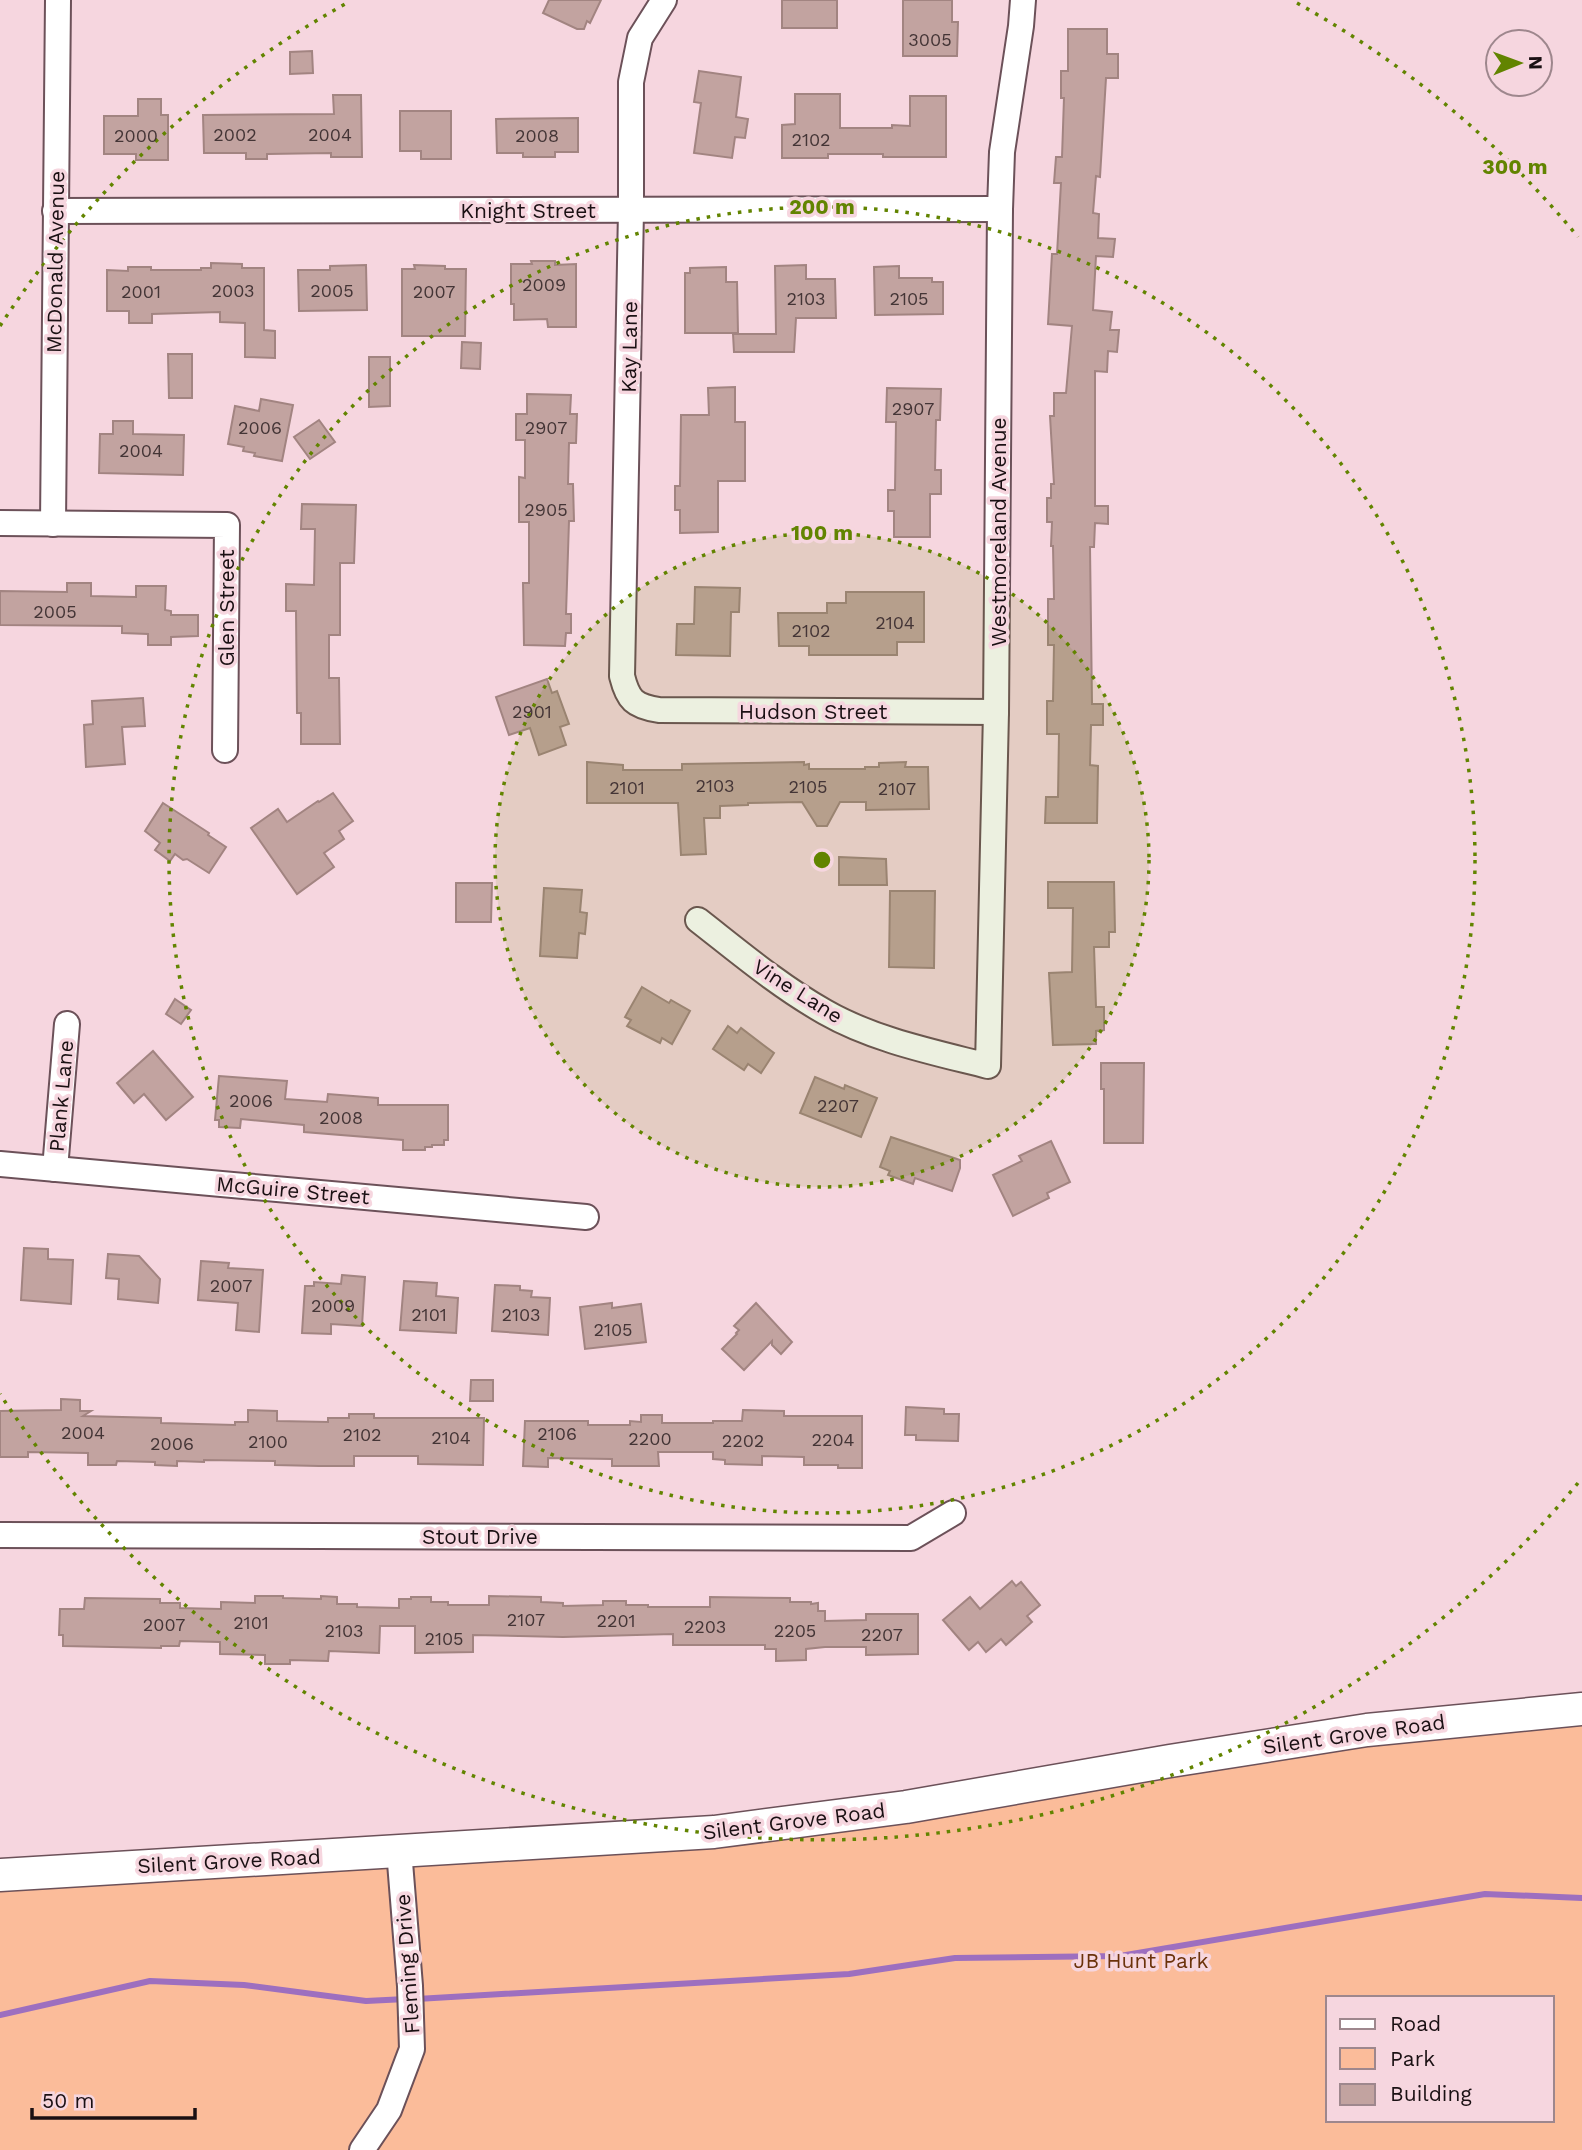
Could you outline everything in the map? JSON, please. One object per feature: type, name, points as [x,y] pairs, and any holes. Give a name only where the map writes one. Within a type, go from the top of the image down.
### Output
[{"type":"street","name":"McDonald Avenue","points":[[52,524],[58,0]]},
{"type":"street","name":"Kay Lane","points":[[632,700],[622,676],[631,82],[640,38],[664,0]]},
{"type":"street","name":"Westmoreland Avenue","points":[[988,1066],[996,712],[1000,209],[1002,152],[1023,0]]},
{"type":"street","name":"Knight Street","points":[[55,211],[1000,209]]},
{"type":"street","name":"Glen Street","points":[[0,523],[227,525],[225,750]]},
{"type":"street","name":"Hudson Street","points":[[632,700],[643,708],[659,710],[996,712]]},
{"type":"street","name":"Vine Lane","points":[[698,920],[760,969],[825,1012],[904,1045],[988,1066]]},
{"type":"street","name":"Plank Lane","points":[[55,1169],[67,1024]]},
{"type":"street","name":"McGuire Street","points":[[0,1164],[586,1217]]},
{"type":"street","name":"Stout Drive","points":[[0,1535],[911,1538],[953,1513]]},
{"type":"street","name":"Silent Grove Road","points":[[0,1875],[728,1831],[906,1807],[1367,1730],[1582,1709]]},
{"type":"street","name":"Fleming Drive","points":[[362,2150],[389,2110],[412,2049],[410,1986],[399,1850]]},
{"type":"green space","name":"JB Hunt Park","points":[[1582,1709],[1582,2150],[0,2150],[0,1875],[633,1838]]},
{"type":"building","points":[[549,0],[601,0],[590,23],[587,21],[584,29],[577,29],[543,13]]},
{"type":"building","points":[[782,0],[837,0],[837,28],[782,28]]},
{"type":"building","points":[[903,0],[952,0],[952,22],[958,22],[957,56],[903,56]]},
{"type":"building","points":[[1068,29],[1107,29],[1107,54],[1118,54],[1118,78],[1106,78],[1100,177],[1096,176],[1093,213],[1099,214],[1098,238],[1115,239],[1113,257],[1096,256],[1093,310],[1112,312],[1110,330],[1119,330],[1117,352],[1108,351],[1107,372],[1095,371],[1095,506],[1108,506],[1108,524],[1095,523],[1094,547],[1090,547],[1092,704],[1103,704],[1103,725],[1091,725],[1090,765],[1098,766],[1097,823],[1045,823],[1046,797],[1058,797],[1059,734],[1047,734],[1047,701],[1053,701],[1054,645],[1048,645],[1048,599],[1054,599],[1052,522],[1047,522],[1047,498],[1051,498],[1051,484],[1054,484],[1050,416],[1054,416],[1054,393],[1066,393],[1072,326],[1048,324],[1052,254],[1057,254],[1061,183],[1054,183],[1056,157],[1062,157],[1064,98],[1061,98],[1061,71],[1068,71]]},
{"type":"building","points":[[312,51],[313,73],[290,74],[290,52]]},
{"type":"building","points":[[699,71],[741,77],[736,117],[748,119],[745,138],[735,137],[732,158],[694,153],[701,103],[694,102]]},
{"type":"building","points":[[795,94],[840,94],[840,128],[910,126],[910,96],[946,96],[946,157],[828,154],[828,158],[782,158],[782,125],[795,124]]},
{"type":"building","points":[[333,95],[361,95],[362,157],[331,157],[331,153],[267,154],[267,159],[246,159],[246,153],[204,153],[203,115],[334,114]]},
{"type":"building","points":[[138,99],[161,99],[161,115],[168,115],[168,160],[136,160],[136,154],[104,154],[104,116],[138,116]]},
{"type":"building","points":[[400,111],[451,111],[451,159],[421,159],[421,151],[400,151]]},
{"type":"building","points":[[578,118],[578,152],[555,152],[555,157],[523,157],[523,153],[497,153],[496,119]]},
{"type":"building","points":[[531,261],[555,261],[555,265],[576,264],[576,327],[548,327],[547,319],[514,320],[514,304],[511,304],[511,264],[532,264]]},
{"type":"building","points":[[211,263],[264,268],[264,330],[275,331],[275,358],[245,357],[245,323],[220,322],[220,312],[152,314],[152,323],[129,323],[129,311],[107,311],[107,270],[128,271],[128,267],[151,267],[151,270],[201,270],[211,268]]},
{"type":"building","points":[[366,265],[367,310],[299,311],[298,270],[330,270],[330,266]]},
{"type":"building","points":[[414,265],[466,269],[465,336],[402,336],[402,269],[415,269]]},
{"type":"building","points":[[806,265],[806,279],[835,279],[836,318],[796,318],[794,352],[734,352],[733,334],[776,334],[775,266]]},
{"type":"building","points":[[899,266],[899,278],[932,278],[932,282],[943,282],[943,314],[875,315],[874,267]]},
{"type":"building","points":[[726,267],[726,282],[737,282],[738,333],[685,333],[685,273],[690,273],[690,268]]},
{"type":"building","points":[[462,342],[481,343],[480,369],[461,368]]},
{"type":"building","points":[[168,354],[192,354],[192,398],[169,398]]},
{"type":"building","points":[[369,357],[390,357],[390,406],[369,407]]},
{"type":"building","points":[[735,387],[735,422],[745,422],[745,481],[718,481],[718,532],[680,533],[680,510],[675,510],[675,486],[680,486],[681,415],[709,415],[708,388]]},
{"type":"building","points":[[887,388],[941,389],[940,420],[936,420],[935,470],[941,470],[941,494],[930,494],[930,537],[894,537],[894,511],[888,511],[888,490],[895,490],[896,422],[886,422]]},
{"type":"building","points":[[527,394],[571,395],[570,414],[577,414],[576,443],[569,443],[568,484],[573,484],[574,521],[569,521],[566,614],[571,614],[571,633],[566,633],[565,646],[524,645],[523,583],[529,583],[529,522],[519,522],[519,477],[525,478],[525,440],[516,440],[516,414],[527,414]]},
{"type":"building","points":[[261,399],[293,405],[282,461],[254,456],[255,453],[243,451],[244,447],[228,444],[235,406],[259,411]]},
{"type":"building","points":[[319,420],[335,442],[310,459],[294,437]]},
{"type":"building","points":[[113,421],[133,421],[133,434],[184,435],[183,475],[99,473],[100,434],[113,434]]},
{"type":"building","points":[[302,504],[356,505],[354,563],[340,563],[340,635],[329,635],[329,678],[339,678],[340,744],[301,744],[301,713],[297,713],[296,611],[286,611],[286,584],[314,585],[315,529],[301,529]]},
{"type":"building","points":[[67,583],[91,583],[91,596],[136,597],[136,586],[166,586],[165,610],[171,611],[171,615],[198,615],[198,636],[171,637],[171,645],[148,645],[148,634],[122,633],[122,626],[0,625],[0,591],[67,592]]},
{"type":"building","points":[[695,587],[740,588],[739,612],[731,612],[730,656],[676,655],[677,624],[694,624]]},
{"type":"building","points":[[846,592],[924,592],[924,642],[897,642],[897,655],[809,655],[809,646],[779,646],[778,613],[827,613],[827,603],[846,603]]},
{"type":"building","points":[[547,679],[552,693],[557,691],[569,724],[560,727],[566,745],[539,755],[530,728],[509,735],[496,697]]},
{"type":"building","points":[[143,698],[145,726],[122,727],[125,764],[86,767],[84,725],[93,724],[92,701]]},
{"type":"building","points":[[587,762],[623,765],[623,770],[682,770],[682,764],[804,762],[804,765],[809,764],[809,769],[865,769],[879,767],[879,763],[906,762],[905,767],[928,767],[929,809],[866,810],[866,802],[840,802],[827,826],[817,826],[802,802],[720,806],[720,818],[704,818],[706,854],[681,855],[678,803],[587,803]]},
{"type":"building","points":[[333,793],[353,821],[339,831],[344,839],[324,853],[334,867],[297,894],[251,828],[278,809],[287,822]]},
{"type":"building","points":[[163,803],[226,847],[209,873],[187,859],[183,860],[175,854],[170,861],[155,850],[160,843],[145,831]]},
{"type":"building","points":[[839,857],[886,859],[887,885],[839,885]]},
{"type":"building","points":[[1048,882],[1114,882],[1115,932],[1109,932],[1109,947],[1094,947],[1096,1007],[1104,1007],[1104,1030],[1096,1031],[1096,1044],[1053,1045],[1049,973],[1072,972],[1073,908],[1048,908]]},
{"type":"building","points":[[456,883],[492,883],[491,922],[456,922]]},
{"type":"building","points":[[544,888],[582,890],[580,912],[587,913],[585,934],[579,933],[577,958],[540,956]]},
{"type":"building","points":[[890,891],[935,891],[934,968],[889,967]]},
{"type":"building","points":[[642,987],[669,1003],[671,1000],[690,1011],[672,1044],[662,1038],[660,1043],[627,1026],[631,1020],[625,1017]]},
{"type":"building","points":[[175,999],[191,1010],[181,1024],[166,1014]]},
{"type":"building","points":[[728,1026],[737,1033],[741,1028],[774,1053],[761,1073],[748,1064],[744,1070],[713,1049]]},
{"type":"building","points":[[153,1051],[193,1097],[166,1120],[144,1094],[134,1103],[117,1083]]},
{"type":"building","points":[[1101,1063],[1144,1063],[1143,1143],[1104,1143]]},
{"type":"building","points":[[219,1076],[287,1081],[285,1099],[327,1102],[328,1094],[378,1098],[378,1105],[448,1105],[448,1140],[444,1140],[444,1145],[432,1145],[425,1147],[425,1150],[403,1150],[403,1140],[304,1132],[304,1125],[241,1119],[240,1128],[219,1127],[219,1120],[215,1120]]},
{"type":"building","points":[[815,1077],[877,1098],[861,1137],[800,1113]]},
{"type":"building","points":[[891,1137],[960,1160],[952,1191],[915,1178],[913,1184],[888,1175],[890,1171],[880,1167]]},
{"type":"building","points":[[1051,1141],[1070,1182],[1047,1193],[1049,1198],[1013,1216],[993,1175],[1022,1161],[1019,1156]]},
{"type":"building","points":[[24,1248],[48,1249],[48,1259],[73,1260],[71,1304],[21,1300]]},
{"type":"building","points":[[108,1254],[139,1256],[160,1279],[158,1303],[118,1299],[119,1279],[106,1278]]},
{"type":"building","points":[[201,1261],[229,1263],[228,1268],[263,1270],[259,1332],[236,1330],[238,1303],[198,1300]]},
{"type":"building","points":[[342,1275],[365,1277],[362,1326],[331,1324],[331,1334],[302,1333],[305,1286],[314,1286],[314,1282],[341,1284]]},
{"type":"building","points":[[404,1281],[437,1283],[436,1296],[458,1298],[456,1333],[400,1330]]},
{"type":"building","points":[[495,1285],[520,1286],[520,1290],[532,1291],[531,1297],[550,1298],[548,1335],[492,1331]]},
{"type":"building","points":[[612,1303],[612,1308],[641,1304],[646,1342],[585,1349],[580,1307]]},
{"type":"building","points":[[756,1303],[792,1342],[781,1354],[772,1345],[772,1341],[744,1370],[722,1349],[737,1334],[739,1330],[734,1326]]},
{"type":"building","points":[[471,1380],[493,1380],[493,1401],[470,1401]]},
{"type":"building","points":[[61,1399],[80,1400],[80,1411],[91,1411],[83,1416],[161,1418],[161,1423],[235,1425],[235,1422],[248,1422],[248,1410],[277,1411],[277,1421],[328,1422],[328,1418],[349,1418],[349,1414],[374,1414],[374,1418],[484,1418],[483,1465],[418,1464],[418,1456],[354,1456],[354,1466],[275,1465],[275,1461],[204,1460],[177,1461],[177,1466],[155,1465],[155,1462],[117,1461],[116,1465],[88,1465],[88,1453],[28,1452],[28,1457],[0,1457],[0,1411],[61,1410]]},
{"type":"building","points":[[906,1407],[944,1409],[944,1414],[959,1414],[958,1441],[916,1440],[916,1435],[905,1435]]},
{"type":"building","points":[[743,1410],[784,1411],[784,1416],[862,1416],[862,1468],[804,1465],[804,1457],[762,1456],[762,1465],[725,1464],[725,1460],[713,1459],[713,1452],[658,1452],[659,1466],[612,1466],[612,1459],[548,1458],[548,1467],[523,1466],[525,1421],[588,1421],[588,1425],[630,1425],[630,1421],[641,1422],[641,1415],[662,1415],[662,1423],[713,1423],[742,1421]]},
{"type":"building","points":[[1012,1581],[1016,1586],[1021,1582],[1040,1605],[1027,1616],[1032,1622],[1006,1645],[1001,1639],[986,1652],[978,1642],[969,1650],[943,1620],[970,1597],[980,1609]]},
{"type":"building","points":[[255,1596],[321,1599],[321,1596],[337,1597],[337,1604],[399,1608],[399,1599],[411,1597],[431,1597],[431,1602],[448,1602],[448,1605],[489,1605],[489,1596],[541,1597],[541,1602],[563,1603],[563,1606],[603,1605],[603,1601],[626,1601],[626,1605],[648,1607],[710,1607],[710,1597],[790,1598],[790,1602],[818,1603],[818,1611],[825,1611],[825,1621],[866,1620],[866,1614],[918,1614],[918,1654],[866,1655],[866,1647],[825,1647],[806,1649],[806,1660],[776,1661],[776,1649],[765,1649],[765,1645],[673,1645],[673,1634],[563,1637],[473,1635],[473,1652],[415,1653],[415,1626],[380,1626],[379,1653],[329,1651],[328,1661],[290,1660],[290,1664],[265,1664],[265,1655],[220,1654],[220,1642],[180,1641],[179,1646],[161,1648],[63,1646],[63,1635],[59,1635],[60,1609],[84,1609],[85,1598],[160,1599],[160,1603],[180,1603],[180,1608],[221,1609],[221,1602],[255,1603]]},
{"type":"waterway","points":[[417,1999],[849,1974],[955,1958],[1120,1956],[1485,1894],[1582,1898]]},
{"type":"waterway","points":[[0,2015],[150,1981],[244,1985],[366,2001],[406,1999]]}]
